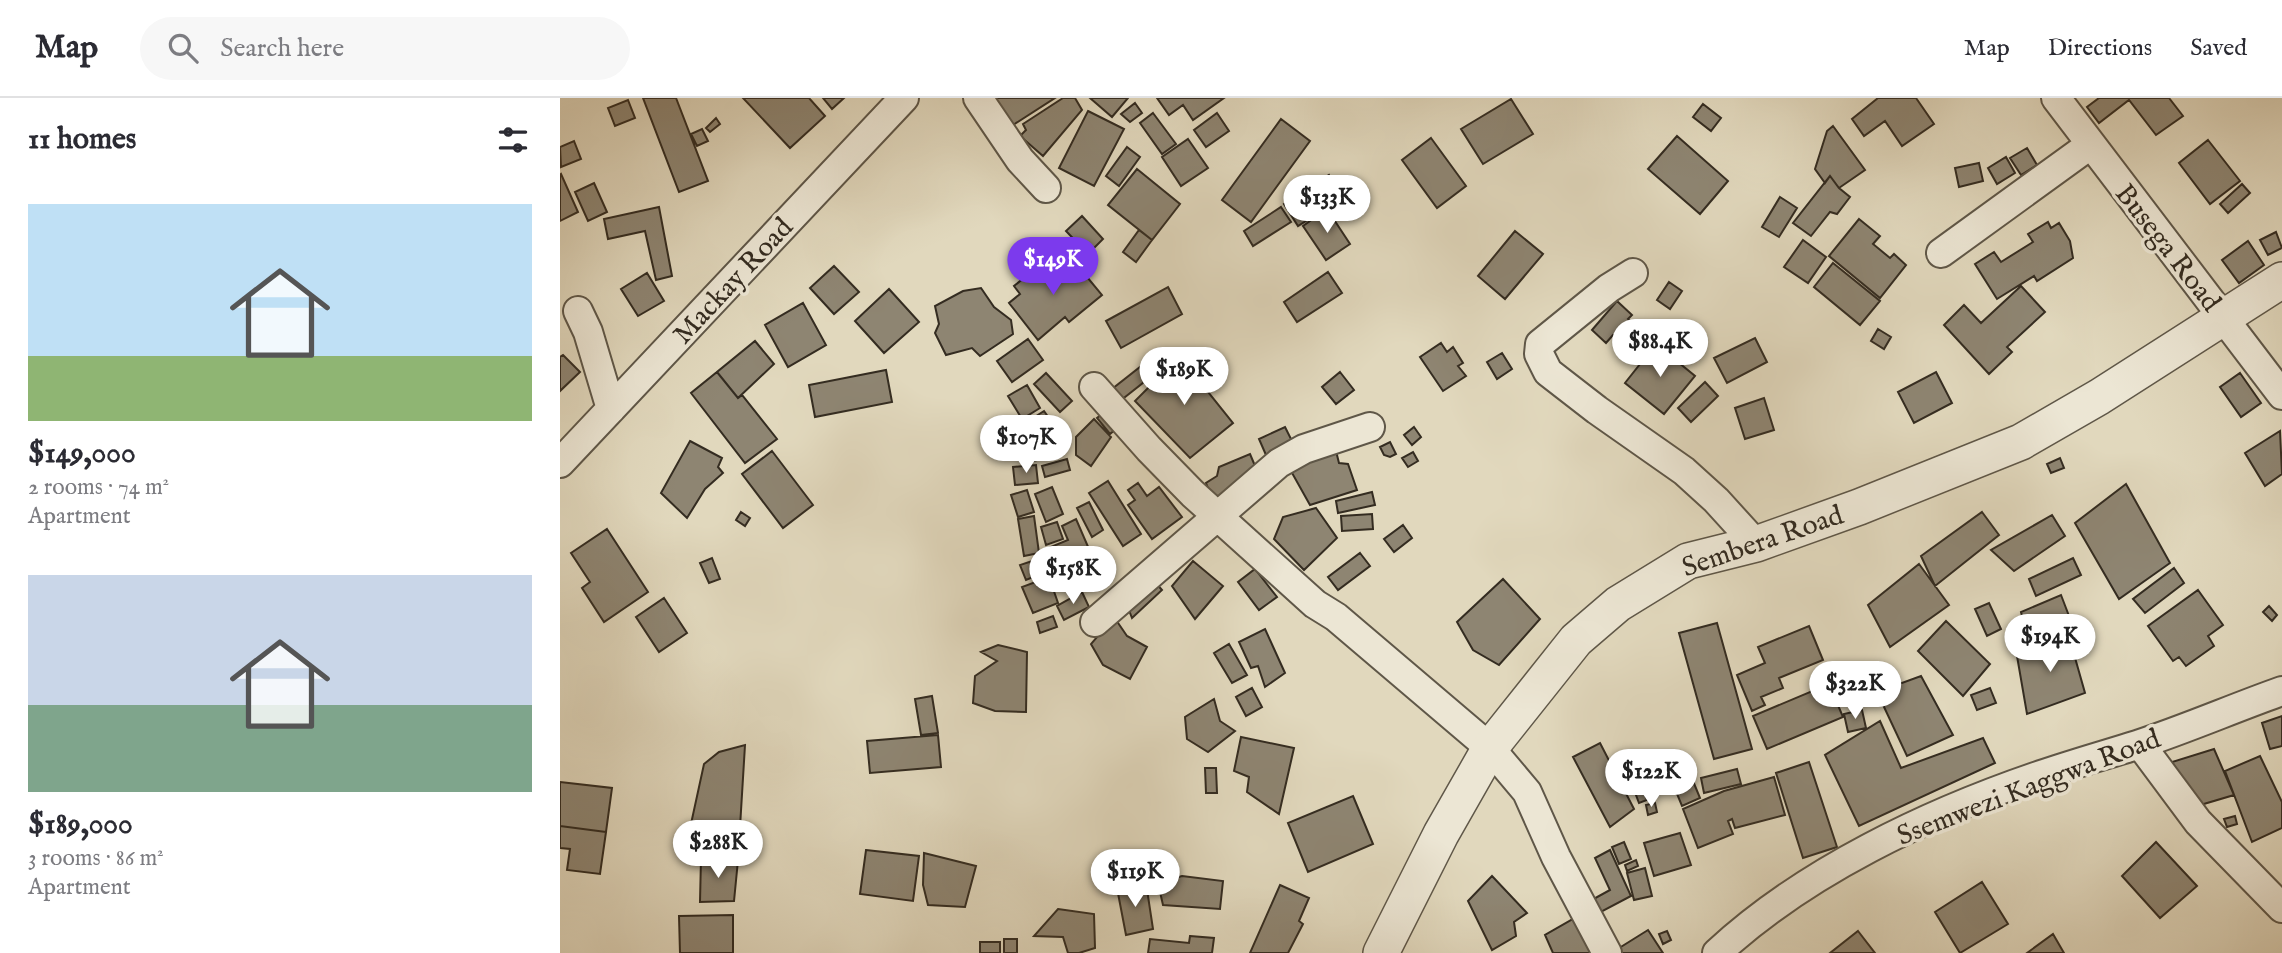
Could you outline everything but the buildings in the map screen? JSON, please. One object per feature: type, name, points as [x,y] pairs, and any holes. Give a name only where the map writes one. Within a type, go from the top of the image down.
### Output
[{"type":"street","name":"Mackay Road","points":[[560,463],[904,98]]},
{"type":"street","points":[[978,98],[1020,160],[1046,188]]},
{"type":"street","name":"Busega Road","points":[[2056,98],[2282,395]]},
{"type":"street","points":[[1941,253],[2090,145]]},
{"type":"street","points":[[1633,273],[1608,288],[1541,344],[1541,362],[1548,372],[1597,410],[1684,471],[1716,500],[1756,544]]},
{"type":"street","name":"Sembera Road","points":[[1381,953],[1441,834],[1490,748],[1576,640],[1618,604],[1688,561],[1756,544],[1872,502],[2021,442],[2099,397],[2282,280]]},
{"type":"street","points":[[578,310],[588,332],[611,409]]},
{"type":"street","points":[[1094,387],[1149,449],[1219,517],[1315,604],[1336,617],[1490,748],[1527,792],[1556,857],[1607,953]]},
{"type":"street","points":[[1095,622],[1279,463],[1304,449],[1370,427]]},
{"type":"street","name":"Ssemwezi Kaggwa Road","points":[[1717,953],[1736,936],[1805,887],[1866,850],[1956,807],[2039,776],[2140,744],[2282,691]]},
{"type":"street","points":[[2140,744],[2198,822],[2282,908]]}]
